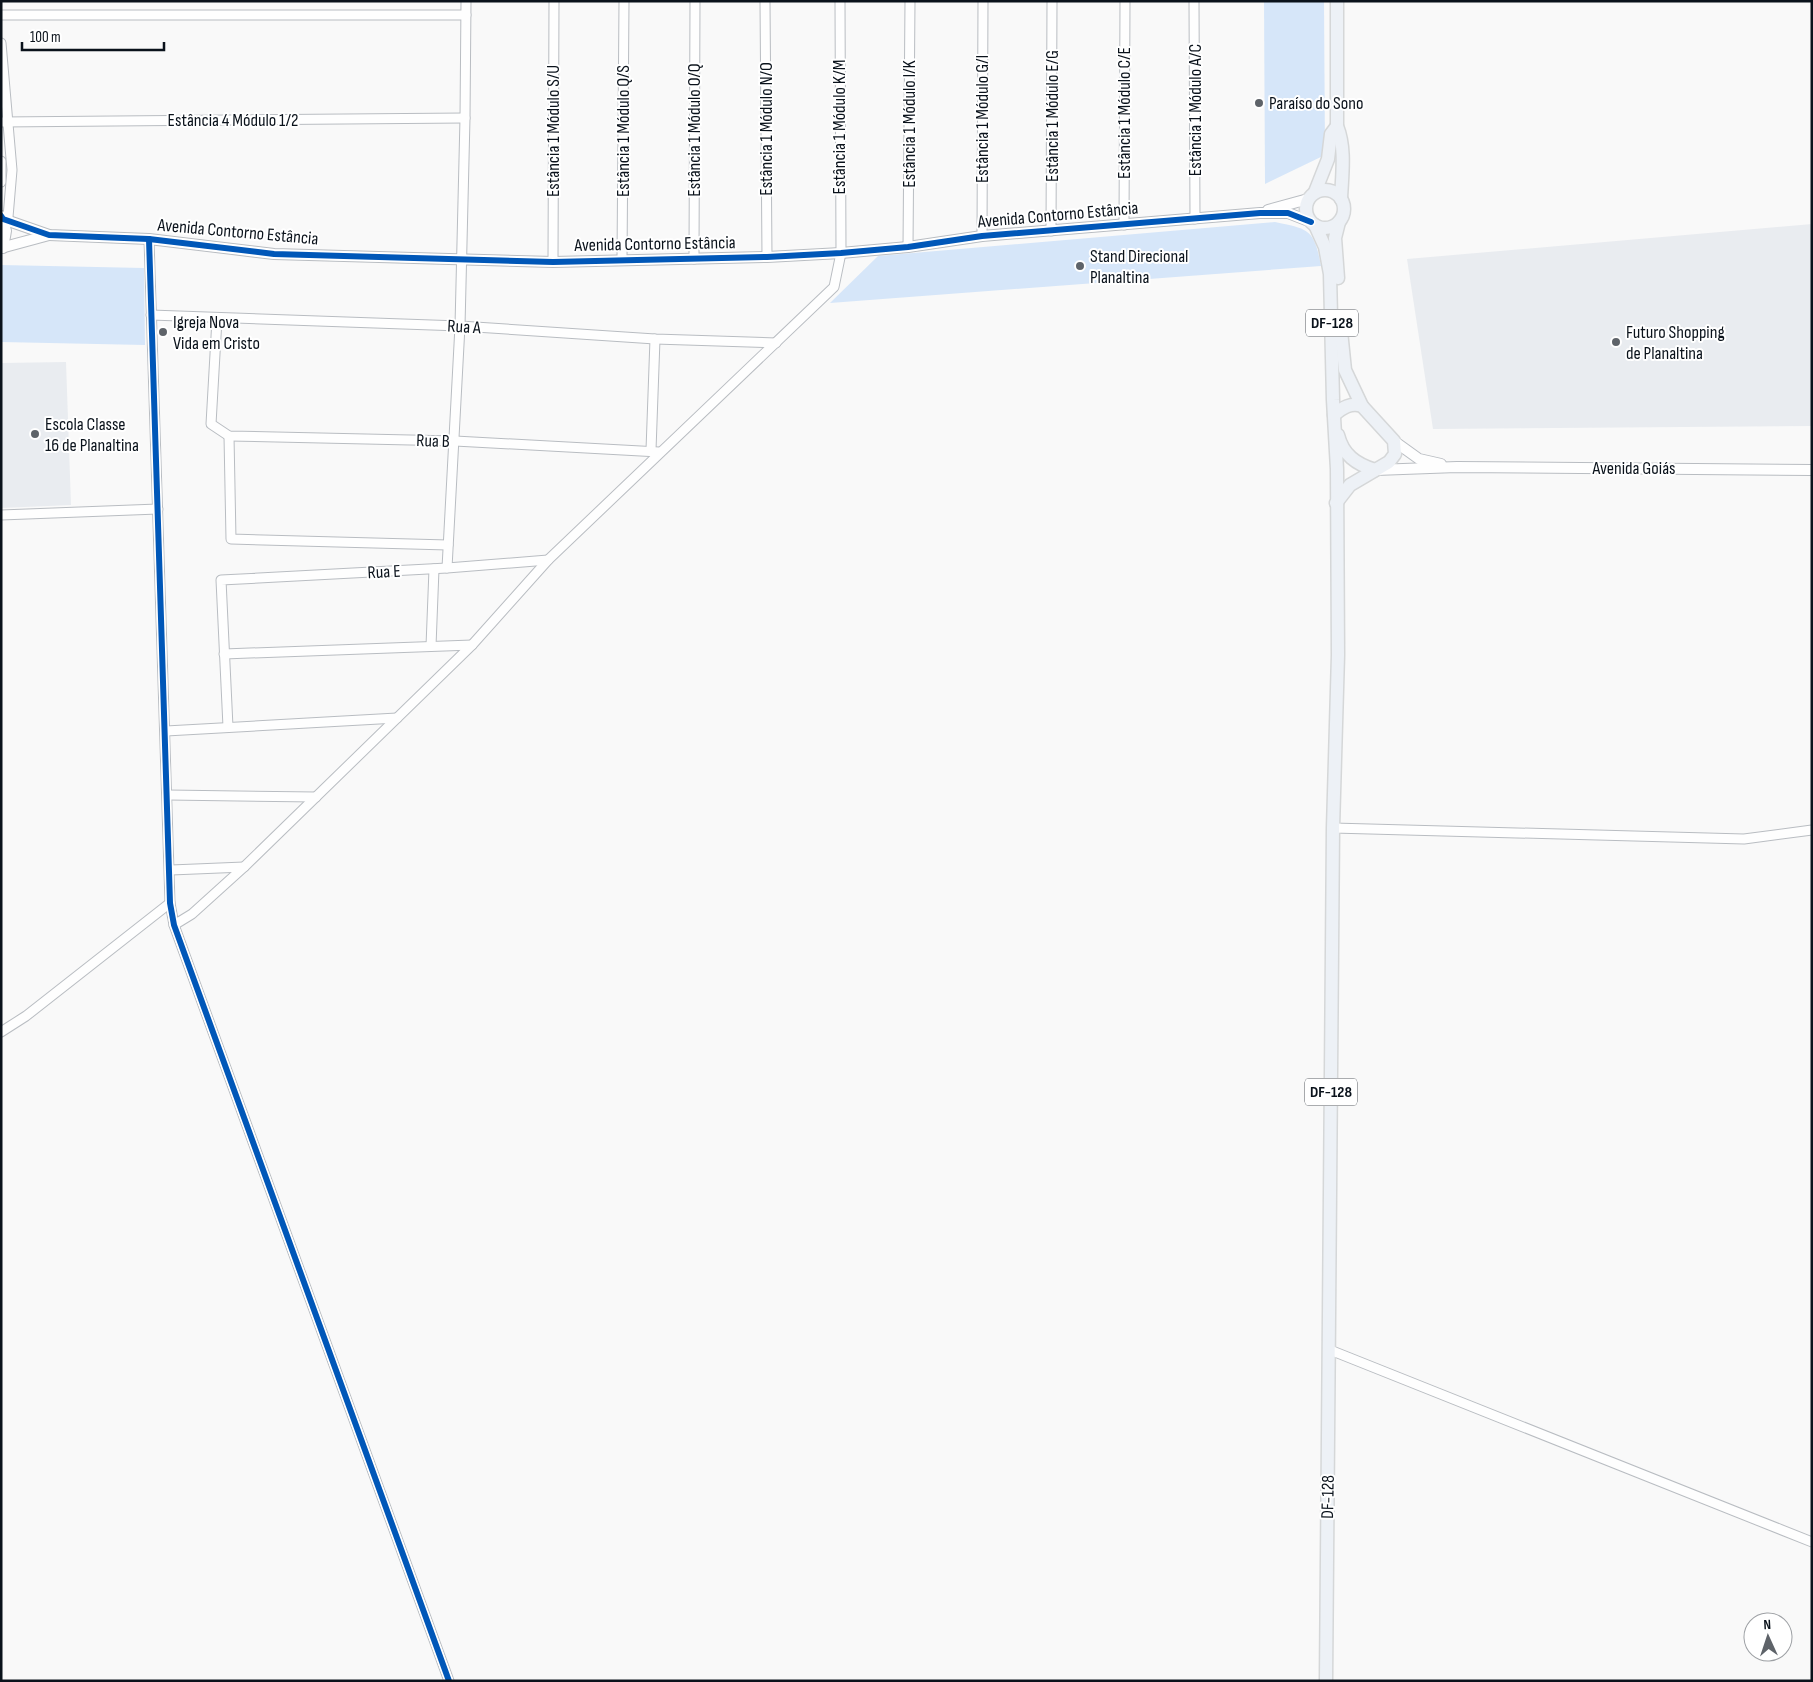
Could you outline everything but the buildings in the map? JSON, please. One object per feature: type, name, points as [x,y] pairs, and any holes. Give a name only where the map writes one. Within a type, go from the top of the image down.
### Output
[{"type":"main road","name":"DF-128","points":[[1337,1],[1337,126],[1341,135],[1343,165],[1341,199],[1343,213],[1338,222],[1335,238],[1341,347],[1345,370],[1362,406],[1394,441]]},
{"type":"main road","name":"DF-128","points":[[1326,1681],[1333,828],[1338,655],[1336,503],[1330,274],[1325,247],[1305,209],[1328,159],[1331,134],[1337,126]]},
{"type":"main road","points":[[1311,196],[1329,190],[1341,199]]},
{"type":"main road","points":[[1313,224],[1330,227],[1338,222]]},
{"type":"main road","points":[[1362,406],[1356,404],[1348,406],[1334,419],[1338,438],[1347,455],[1360,465],[1375,470]]},
{"type":"main road","points":[[1336,503],[1350,485],[1393,458],[1394,441]]},
{"type":"street","points":[[447,568],[460,326],[466,118],[466,1]]},
{"type":"street","name":"Estância 1 Módulo S/U","points":[[553,262],[554,1]]},
{"type":"street","name":"Estância 1 Módulo Q/S","points":[[622,260],[624,1]]},
{"type":"street","name":"Estância 1 Módulo O/Q","points":[[694,259],[695,1]]},
{"type":"street","name":"Estância 1 Módulo N/O","points":[[765,1],[767,257]]},
{"type":"street","name":"Estância 1 Módulo K/M","points":[[174,925],[192,914],[244,867],[472,645],[548,560],[655,451],[776,343],[834,287],[841,253],[840,1]]},
{"type":"street","name":"Estância 1 Módulo I/K","points":[[908,247],[910,1]]},
{"type":"street","name":"Estância 1 Módulo G/I","points":[[982,236],[983,1]]},
{"type":"street","name":"Estância 1 Módulo E/G","points":[[1052,1],[1052,231]]},
{"type":"street","name":"Estância 1 Módulo C/E","points":[[1124,1],[1124,224]]},
{"type":"street","name":"Estância 1 Módulo A/C","points":[[1194,1],[1195,219]]},
{"type":"street","points":[[1,15],[466,15]]},
{"type":"street","points":[[1,43],[5,121],[12,170],[8,216],[2,218],[6,231],[2,248]]},
{"type":"street","name":"Estância 4 Módulo 1/2","points":[[5,121],[466,118]]},
{"type":"street","points":[[1,160],[1,182]]},
{"type":"street","name":"Avenida Contorno Estância","points":[[1260,213],[1311,196]]},
{"type":"street","name":"Avenida Contorno Estância","points":[[2,218],[49,235],[149,239],[274,254],[553,262],[767,257],[841,253],[908,247],[982,236],[1260,213],[1288,213],[1313,224]]},
{"type":"street","name":"Avenida Contorno Estância","points":[[2,248],[49,235]]},
{"type":"street","points":[[149,239],[170,903],[174,925],[449,1681]]},
{"type":"street","name":"Rua A","points":[[151,315],[460,326],[655,339],[776,343]]},
{"type":"street","points":[[217,318],[210,424],[229,436],[231,539],[448,545]]},
{"type":"street","points":[[655,339],[655,451]]},
{"type":"street","name":"Rua B","points":[[229,436],[455,441],[655,451]]},
{"type":"street","name":"Avenida Goiás","points":[[1394,441],[1419,459],[1457,468]]},
{"type":"street","name":"Avenida Goiás","points":[[1375,470],[1457,468],[1812,470]]},
{"type":"street","points":[[1,515],[158,509]]},
{"type":"street","name":"Rua E","points":[[224,654],[221,580],[434,569],[548,560]]},
{"type":"street","points":[[431,646],[434,569]]},
{"type":"street","points":[[228,728],[224,654],[472,645]]},
{"type":"street","points":[[166,731],[397,718]]},
{"type":"street","points":[[168,795],[316,797]]},
{"type":"street","points":[[1333,828],[1744,839],[1812,830]]},
{"type":"street","points":[[170,870],[244,867]]},
{"type":"street","points":[[1,1032],[26,1016],[170,903]]},
{"type":"street","points":[[1330,1350],[1812,1542]]},
{"type":"shaded area","points":[[1264,1],[1324,1],[1325,155],[1265,184]]},
{"type":"shaded area","points":[[1275,222],[1296,227],[1308,233],[1316,245],[1321,266],[830,303],[878,256]]},
{"type":"shaded area","name":"Futuro Shopping de Planaltina","points":[[1812,224],[1812,426],[1433,429],[1407,259]]},
{"type":"shaded area","points":[[1,265],[144,268],[145,345],[1,342]]},
{"type":"shaded area","name":"Escola Classe 16 de Planaltina","points":[[66,362],[71,505],[1,508],[1,363]]},
{"type":"cycle path","points":[[1,216],[3,219],[49,235],[149,239],[274,254],[553,262],[767,257],[841,253],[908,247],[982,236],[1260,213],[1288,213],[1311,222]]},
{"type":"cycle path","points":[[149,239],[170,903],[174,925],[449,1681]]},
{"type":"place","name":"Paraíso do Sono","points":[[1259,103]]},
{"type":"place","name":"Stand Direcional Planaltina","points":[[1080,266]]},
{"type":"place","name":"Igreja Nova Vida em Cristo","points":[[163,332]]},
{"type":"place","name":"Futuro Shopping de Planaltina","points":[[1616,342]]},
{"type":"place","name":"Escola Classe 16 de Planaltina","points":[[35,434]]}]
